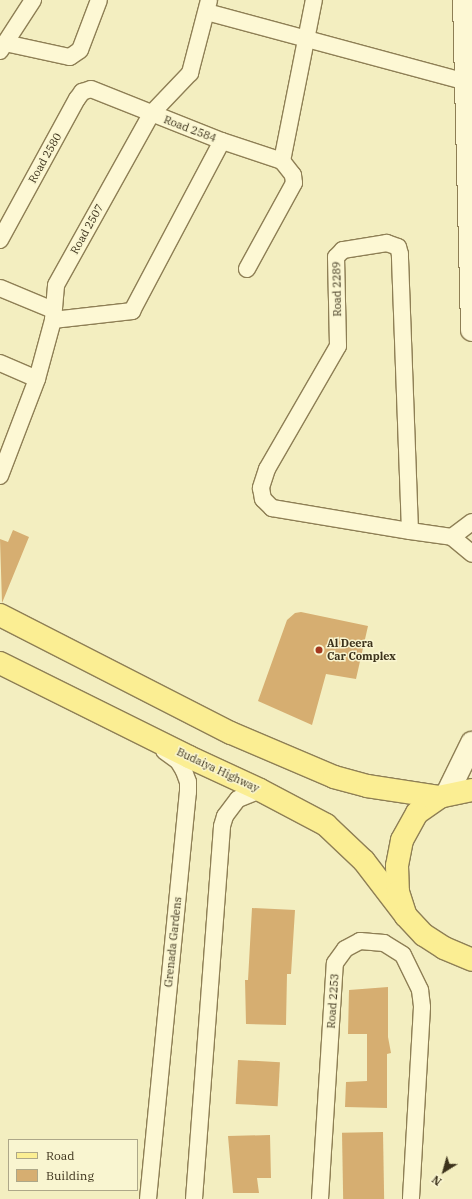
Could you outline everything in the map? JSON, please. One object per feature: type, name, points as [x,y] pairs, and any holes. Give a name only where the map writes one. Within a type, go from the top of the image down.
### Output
[{"type":"main road","points":[[464,0],[472,330]]},
{"type":"main road","points":[[0,615],[231,733],[327,774],[367,786],[443,796],[472,790]]},
{"type":"main road","name":"Budaiya Highway","points":[[0,663],[260,790],[326,825],[348,843],[364,861],[406,916],[424,935],[444,948],[472,960]]},
{"type":"main road","points":[[406,916],[398,892],[396,866],[402,840],[417,813],[443,796],[472,743]]},
{"type":"street","points":[[33,0],[3,47],[70,57],[80,50],[99,0]]},
{"type":"street","points":[[247,269],[294,183],[293,175],[282,161],[314,0]]},
{"type":"street","points":[[208,6],[305,40],[466,82]]},
{"type":"street","name":"Road 2507","points":[[0,476],[37,379],[53,315],[56,285],[151,114],[190,73],[208,6]]},
{"type":"street","name":"Road 2580","points":[[0,240],[77,99],[86,90],[99,91]]},
{"type":"street","name":"Road 2584","points":[[99,91],[151,114],[222,141],[282,161]]},
{"type":"street","points":[[0,288],[53,315],[132,310],[222,141]]},
{"type":"street","name":"Road 2289","points":[[410,531],[400,250],[395,244],[387,243],[343,250],[336,257],[338,346],[267,469],[261,488],[263,499],[272,508],[410,531],[452,537]]},
{"type":"street","points":[[0,363],[37,379]]},
{"type":"street","points":[[472,522],[452,537],[472,554]]},
{"type":"street","name":"Grenada Gardens","points":[[116,720],[178,761],[188,782],[148,1199]]},
{"type":"street","points":[[194,1199],[222,826],[225,816],[238,799],[260,790]]},
{"type":"street","name":"Road 2253","points":[[320,1199],[336,963],[345,949],[360,942],[384,943],[403,956],[420,990],[422,1007],[411,1199]]},
{"type":"building","points":[[13,530],[29,537],[2,603],[0,539],[8,542]]},
{"type":"building","name":"Al Deera Car Complex","points":[[301,612],[368,626],[356,679],[326,674],[312,725],[258,701],[287,620],[295,613]]},
{"type":"building","points":[[252,908],[295,910],[291,974],[287,974],[286,1025],[246,1024],[245,980],[248,980]]},
{"type":"building","points":[[388,987],[388,1037],[391,1053],[387,1054],[387,1108],[345,1107],[346,1082],[367,1081],[367,1034],[348,1034],[349,990]]},
{"type":"building","points":[[238,1060],[280,1062],[278,1106],[236,1104]]},
{"type":"building","points":[[383,1132],[384,1199],[343,1199],[342,1133]]},
{"type":"building","points":[[270,1135],[271,1178],[257,1178],[259,1193],[233,1193],[228,1136]]},
{"type":"place","name":"Al Deera Car Complex","points":[[319,650]]}]
